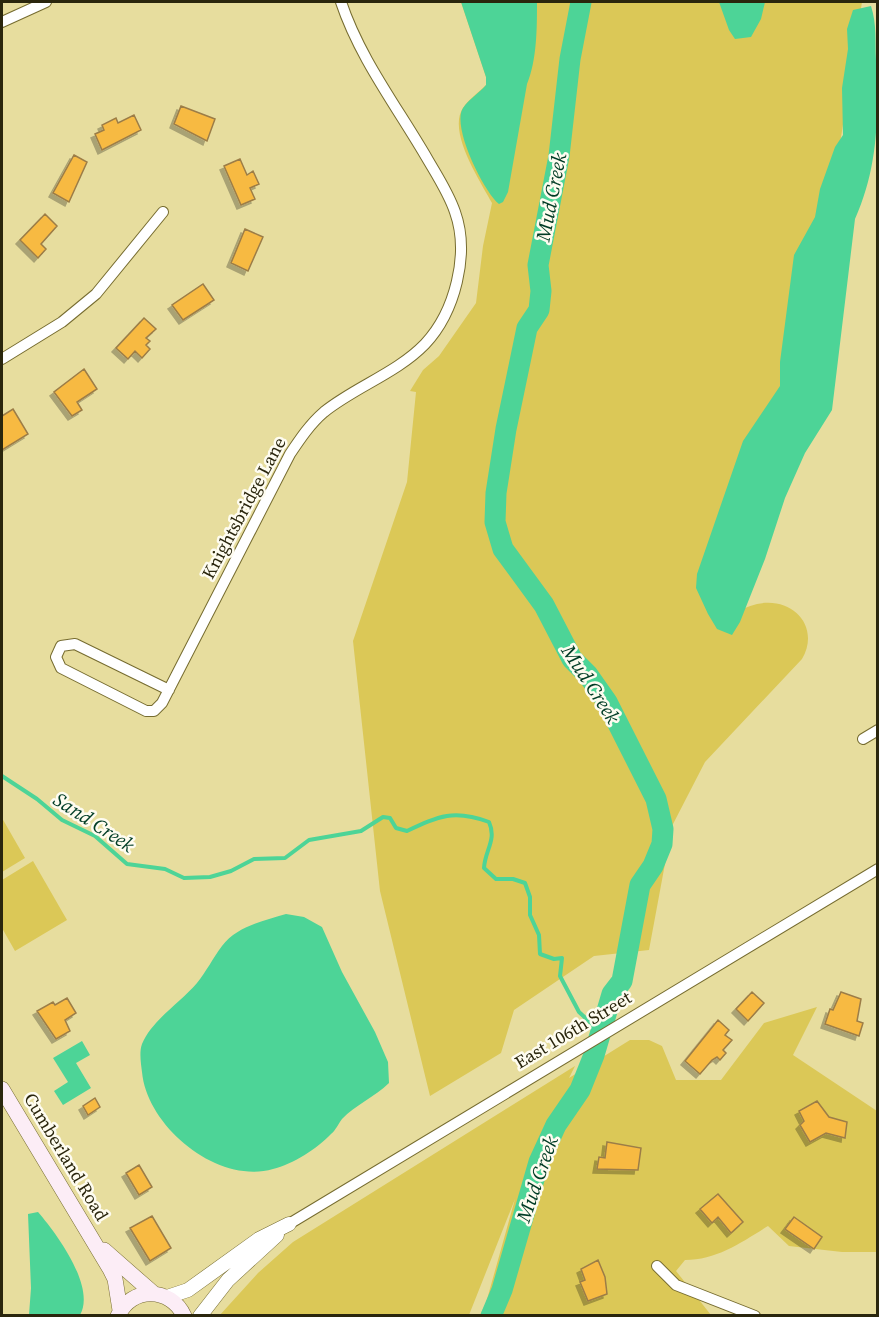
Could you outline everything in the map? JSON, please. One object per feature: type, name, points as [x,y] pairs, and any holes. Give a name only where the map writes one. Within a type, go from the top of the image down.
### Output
[{"type":"main road","name":"Cumberland Road","points":[[2,1089],[115,1278],[118,1314]]},
{"type":"main road","name":"Cumberland Road","points":[[97,1245],[160,1295],[177,1304],[184,1316]]},
{"type":"main road","points":[[118,1314],[135,1297],[160,1295]]},
{"type":"street","points":[[2,22],[46,2]]},
{"type":"street","name":"Knightsbridge Lane","points":[[169,690],[75,644],[61,646],[56,657],[61,668],[146,711],[154,711],[162,703],[169,690],[290,454],[304,432],[323,412],[398,366],[424,345],[441,322],[455,286],[461,236],[456,212],[370,65],[349,25],[341,2]]},
{"type":"street","points":[[2,359],[62,322],[96,294],[163,212]]},
{"type":"street","points":[[863,739],[878,730]]},
{"type":"street","name":"East 106th Street","points":[[160,1295],[188,1290],[259,1239],[289,1224],[878,869]]},
{"type":"street","name":"East 106th Street","points":[[200,1316],[228,1280],[289,1224]]},
{"type":"street","points":[[657,1266],[668,1279],[682,1288],[755,1316]]},
{"type":"shaded area","points":[[461,2],[862,2],[797,421],[731,615],[757,604],[770,603],[792,609],[805,625],[808,635],[807,647],[802,659],[705,762],[672,826],[649,950],[594,956],[514,1010],[501,1053],[430,1096],[380,891],[353,641],[407,482],[416,392],[410,391],[423,370],[439,356],[476,303],[483,246],[492,203],[467,157],[459,130],[459,118],[465,105],[486,85],[486,77]]},
{"type":"shaded area","points":[[461,2],[537,2],[533,65],[527,84],[508,192],[503,202],[499,204],[478,173],[461,129],[460,117],[463,108],[486,85],[486,77]]},
{"type":"shaded area","points":[[719,2],[765,2],[761,19],[751,37],[735,39],[729,30]]},
{"type":"shaded area","points":[[871,6],[875,26],[877,121],[873,161],[863,200],[855,219],[832,410],[805,453],[785,498],[765,559],[740,622],[732,635],[717,629],[708,614],[696,588],[697,574],[743,441],[780,386],[780,362],[794,255],[815,217],[820,189],[835,147],[843,135],[842,88],[848,49],[847,29],[853,10]]},
{"type":"shaded area","points":[[2,818],[25,858],[2,872]]},
{"type":"shaded area","points":[[33,861],[67,920],[15,951],[2,928],[2,880]]},
{"type":"shaded area","points":[[286,914],[304,917],[322,927],[388,1062],[389,1083],[347,1114],[333,1132],[304,1155],[281,1167],[252,1172],[230,1168],[209,1160],[171,1131],[157,1113],[147,1093],[140,1058],[141,1047],[152,1027],[197,983],[228,939],[251,925]]},
{"type":"shaded area","points":[[817,1007],[793,1055],[877,1111],[877,1252],[842,1252],[789,1246],[768,1226],[739,1244],[718,1253],[708,1257],[685,1260],[676,1271],[711,1315],[480,1315],[486,1303],[515,1199],[469,1315],[219,1316],[258,1273],[293,1242],[575,1066],[569,1078],[630,1040],[649,1040],[662,1046],[676,1080],[721,1080],[764,1023]]},
{"type":"shaded area","points":[[82,1041],[90,1055],[76,1063],[91,1088],[63,1105],[54,1091],[68,1082],[53,1058]]},
{"type":"shaded area","points":[[38,1212],[64,1247],[79,1276],[84,1303],[80,1315],[29,1315],[31,1288],[28,1214]]},
{"type":"building","points":[[181,106],[215,119],[207,141],[174,124]]},
{"type":"building","points":[[134,115],[141,130],[102,150],[95,134],[104,130],[102,125],[116,118],[118,123]]},
{"type":"building","points":[[74,155],[87,162],[69,202],[53,193]]},
{"type":"building","points":[[240,159],[247,175],[253,171],[259,184],[250,188],[255,199],[241,205],[224,166]]},
{"type":"building","points":[[45,214],[57,226],[41,244],[46,249],[38,258],[20,240]]},
{"type":"building","points":[[245,229],[263,237],[248,271],[231,263]]},
{"type":"building","points":[[203,284],[214,300],[183,320],[172,305]]},
{"type":"building","points":[[144,318],[156,329],[146,338],[150,341],[146,345],[150,349],[142,358],[135,351],[128,359],[116,348]]},
{"type":"building","points":[[84,369],[97,389],[77,402],[82,410],[72,416],[54,392]]},
{"type":"building","points":[[13,409],[28,434],[2,450],[2,416]]},
{"type":"building","points":[[752,992],[764,1003],[748,1021],[736,1009]]},
{"type":"building","points":[[841,992],[861,999],[857,1021],[863,1023],[859,1036],[825,1024],[830,1009],[833,1010]]},
{"type":"building","points":[[67,998],[76,1013],[65,1020],[70,1031],[56,1039],[37,1011],[53,1002],[55,1005]]},
{"type":"building","points":[[718,1020],[729,1030],[725,1035],[732,1040],[723,1050],[726,1053],[720,1060],[717,1057],[712,1060],[700,1074],[685,1061]]},
{"type":"building","points":[[95,1098],[100,1107],[88,1115],[83,1106]]},
{"type":"building","points":[[817,1101],[829,1117],[847,1122],[845,1138],[826,1133],[810,1142],[800,1125],[804,1121],[799,1111]]},
{"type":"building","points":[[607,1142],[641,1148],[638,1170],[597,1169],[599,1157],[605,1158]]},
{"type":"building","points":[[139,1165],[152,1187],[139,1195],[126,1173]]},
{"type":"building","points":[[718,1194],[743,1222],[731,1233],[718,1217],[712,1223],[700,1209]]},
{"type":"building","points":[[152,1216],[171,1248],[150,1261],[130,1228]]},
{"type":"building","points":[[794,1217],[822,1237],[814,1249],[785,1229]]},
{"type":"building","points":[[598,1260],[605,1277],[607,1294],[588,1301],[580,1282],[585,1280],[581,1269]]},
{"type":"waterway","name":"Mud Creek","points":[[491,1316],[502,1290],[539,1162],[556,1125],[580,1090],[594,1055],[612,994],[622,981],[640,885],[653,866],[662,844],[663,829],[656,799],[607,702],[588,675],[572,659],[544,605],[503,549],[495,522],[496,493],[506,429],[527,328],[539,310],[541,291],[538,265],[559,156],[570,59],[581,2]]},
{"type":"waterway","name":"Sand Creek","points":[[2,776],[37,799],[62,820],[95,836],[127,864],[165,869],[184,878],[210,877],[231,871],[254,859],[285,858],[309,840],[361,831],[383,817],[390,818],[396,828],[407,831],[428,821],[456,815],[489,822],[492,834],[484,868],[496,879],[513,879],[525,883],[530,897],[530,915],[539,935],[540,954],[554,959],[562,958],[560,976],[579,1012],[593,1025],[601,1027]]}]
